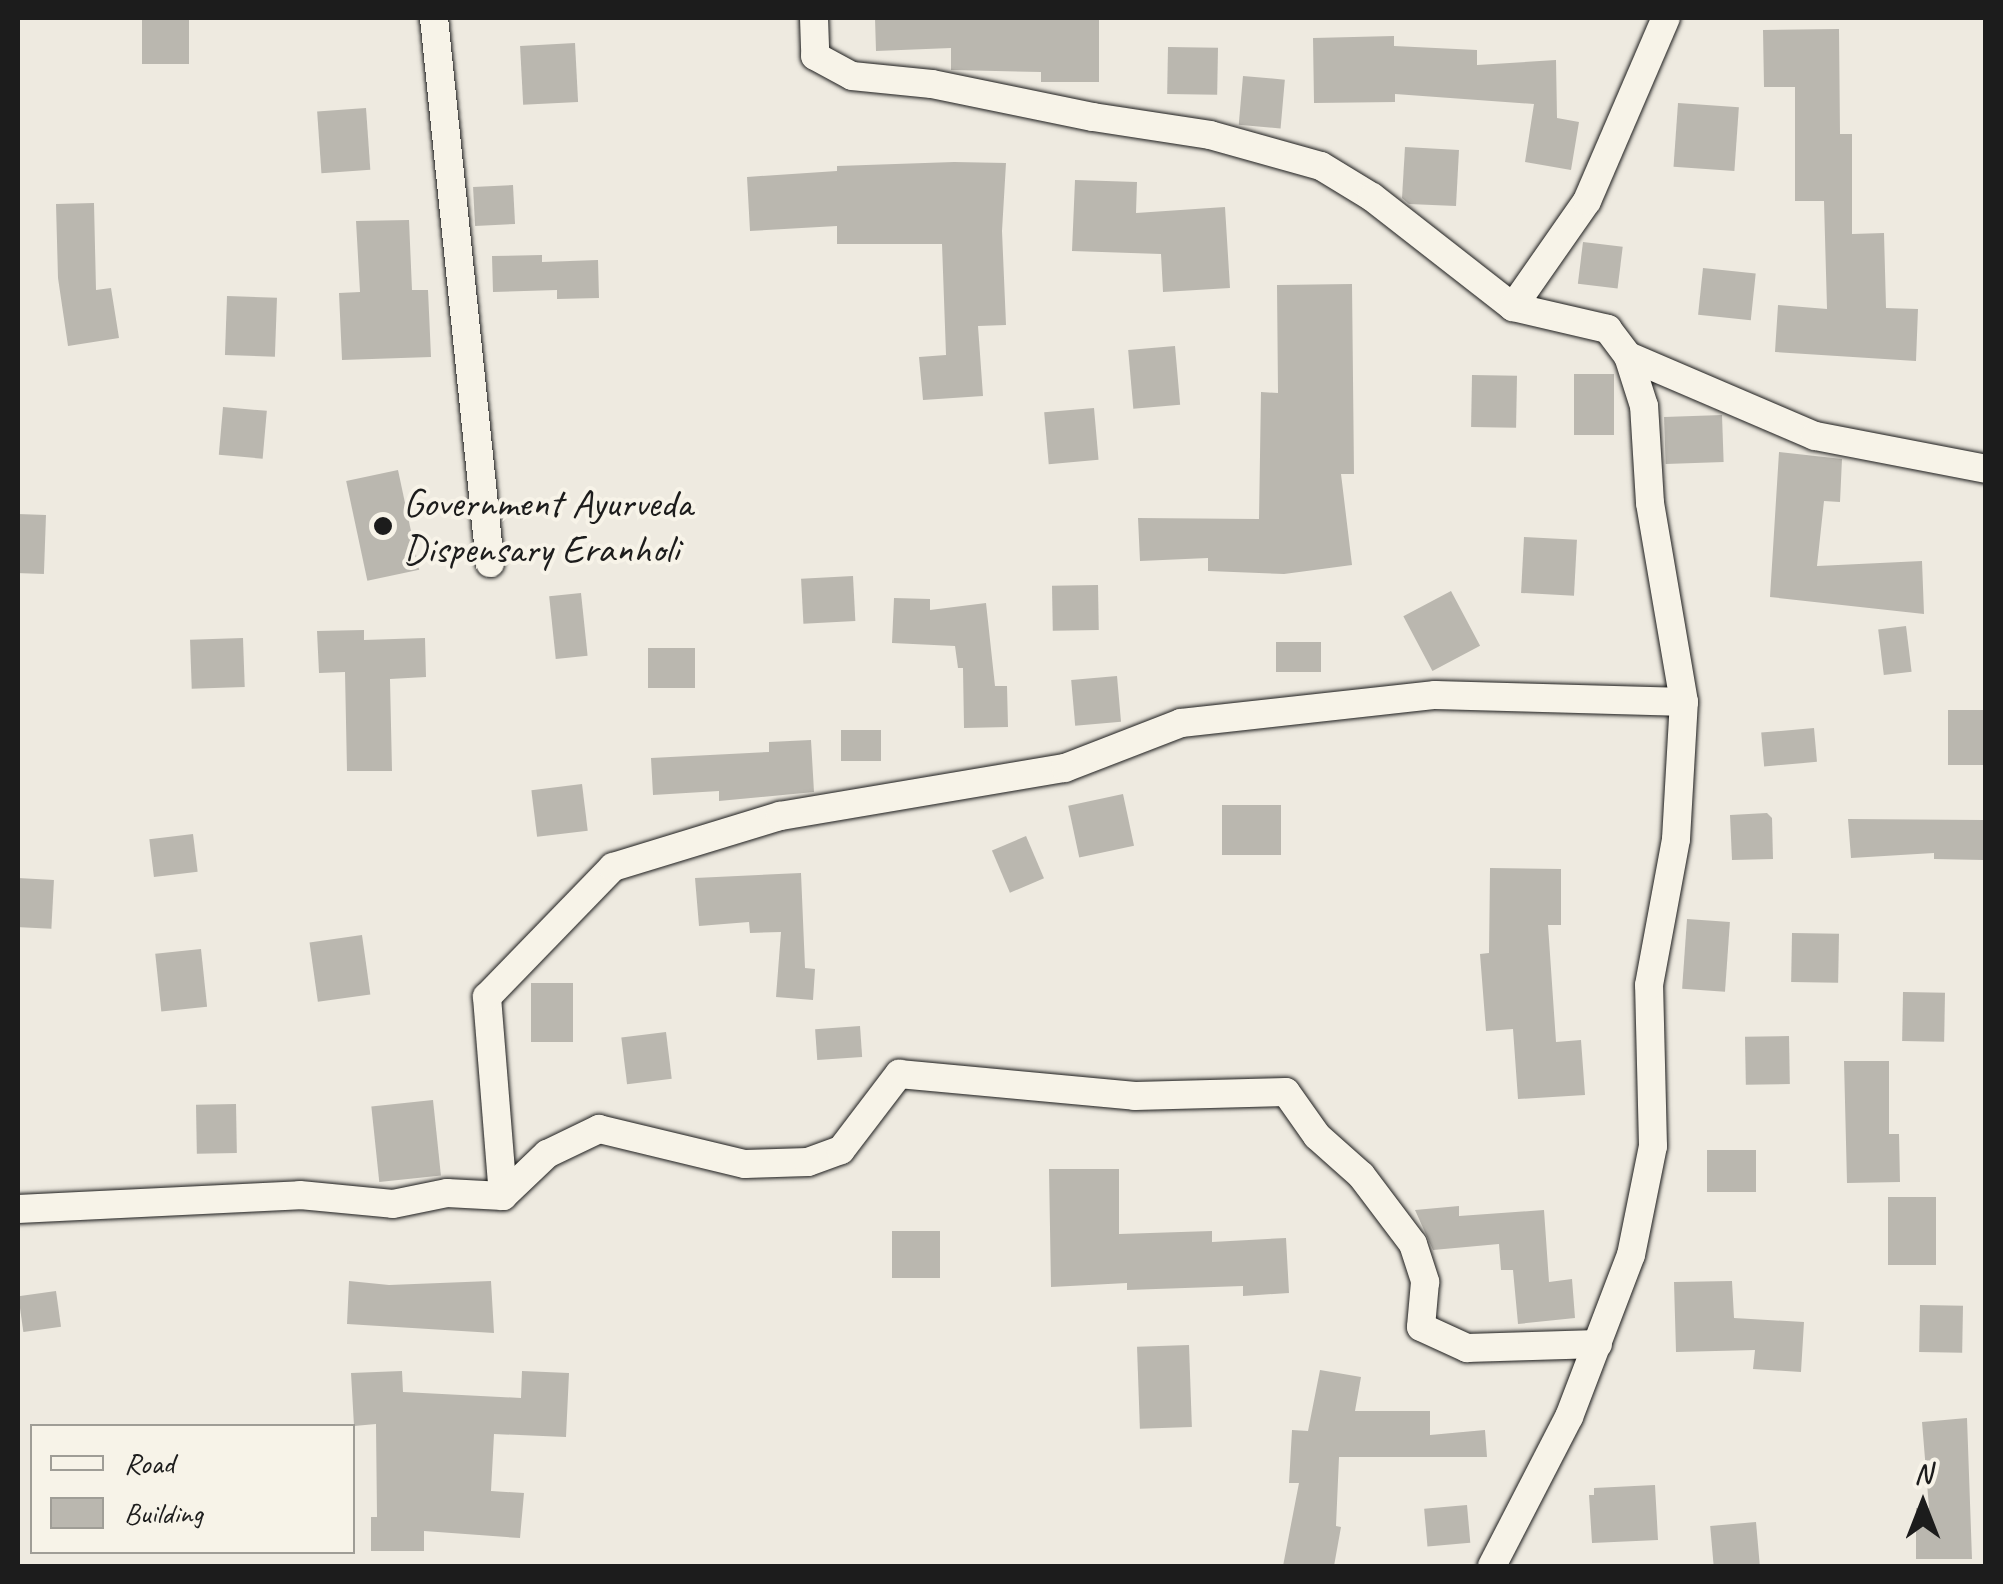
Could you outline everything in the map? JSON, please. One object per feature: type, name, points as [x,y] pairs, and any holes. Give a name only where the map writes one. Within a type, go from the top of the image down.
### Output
[{"type":"street","points":[[434,18],[490,563]]},
{"type":"street","points":[[814,18],[816,56],[852,76],[932,84],[1093,117],[1210,135],[1321,166],[1372,197],[1513,308],[1608,329],[1628,356],[1644,406],[1650,503],[1684,702],[1676,839],[1649,986],[1653,1146],[1631,1255],[1598,1344],[1569,1417],[1492,1566]]},
{"type":"street","points":[[1513,308],[1587,201],[1666,18]]},
{"type":"street","points":[[1628,356],[1816,436],[1986,469]]},
{"type":"street","points":[[503,1196],[487,997],[613,867],[780,816],[1065,768],[1181,723],[1436,695],[1684,702]]},
{"type":"street","points":[[18,1210],[300,1195],[392,1204],[447,1193],[503,1196],[547,1154],[598,1129],[746,1164],[808,1162],[841,1150],[899,1074],[1135,1096],[1286,1092],[1318,1136],[1361,1174],[1413,1244],[1425,1282],[1421,1327],[1466,1348],[1598,1344]]},
{"type":"building","points":[[142,18],[189,18],[189,64],[142,64]]},
{"type":"building","points":[[875,18],[1099,18],[1099,82],[1041,82],[1041,72],[951,70],[951,48],[876,51]]},
{"type":"building","points":[[1839,29],[1840,134],[1852,134],[1852,234],[1884,233],[1886,308],[1918,309],[1916,361],[1775,352],[1778,305],[1827,309],[1824,201],[1795,201],[1795,87],[1764,87],[1763,30]]},
{"type":"building","points":[[1394,36],[1394,46],[1477,50],[1477,65],[1556,60],[1557,118],[1579,122],[1571,170],[1525,162],[1534,104],[1395,94],[1395,102],[1314,103],[1313,38]]},
{"type":"building","points":[[575,43],[578,102],[523,105],[520,46]]},
{"type":"building","points":[[1168,47],[1218,48],[1217,95],[1167,94]]},
{"type":"building","points":[[1243,76],[1285,80],[1281,128],[1239,125]]},
{"type":"building","points":[[1678,103],[1739,107],[1734,171],[1674,167]]},
{"type":"building","points":[[366,108],[370,170],[321,173],[317,111]]},
{"type":"building","points":[[1405,147],[1459,150],[1456,206],[1409,204],[1402,198]]},
{"type":"building","points":[[1006,163],[1002,231],[1006,325],[978,326],[983,396],[923,400],[919,357],[946,355],[942,244],[837,244],[837,226],[750,231],[747,177],[837,171],[837,166]]},
{"type":"building","points":[[1075,180],[1137,182],[1136,213],[1225,207],[1230,288],[1163,292],[1161,254],[1072,251]]},
{"type":"building","points":[[513,185],[515,224],[475,226],[473,187]]},
{"type":"building","points":[[94,203],[96,290],[111,288],[119,338],[68,346],[58,278],[56,204]]},
{"type":"building","points":[[409,220],[412,290],[428,290],[431,357],[342,360],[339,293],[360,292],[356,221]]},
{"type":"building","points":[[1583,242],[1623,247],[1618,289],[1578,284]]},
{"type":"building","points":[[542,255],[542,262],[598,260],[599,298],[557,299],[557,290],[493,292],[492,256]]},
{"type":"building","points":[[1703,268],[1756,274],[1751,320],[1698,315]]},
{"type":"building","points":[[1352,284],[1354,474],[1341,474],[1352,565],[1284,574],[1208,571],[1208,558],[1140,561],[1138,518],[1259,519],[1261,392],[1278,393],[1277,285]]},
{"type":"building","points":[[227,296],[277,298],[275,357],[225,355]]},
{"type":"building","points":[[1175,346],[1180,405],[1133,409],[1128,350]]},
{"type":"building","points":[[1574,374],[1614,374],[1614,435],[1574,435]]},
{"type":"building","points":[[1472,375],[1517,376],[1516,428],[1471,427]]},
{"type":"building","points":[[223,407],[267,411],[263,459],[219,455]]},
{"type":"building","points":[[1094,408],[1099,460],[1049,464],[1044,412]]},
{"type":"building","points":[[1722,415],[1724,462],[1666,464],[1664,417]]},
{"type":"building","points":[[1779,452],[1842,459],[1840,502],[1824,501],[1817,566],[1922,561],[1924,614],[1770,597]]},
{"type":"building","name":"Government Ayurveda Dispensary Eranholi","points":[[398,470],[419,570],[367,581],[346,481]]},
{"type":"building","points":[[18,514],[46,515],[44,574],[18,573]]},
{"type":"building","points":[[1524,537],[1577,540],[1574,596],[1521,593]]},
{"type":"building","points":[[853,576],[855,621],[803,624],[801,579]]},
{"type":"building","points":[[1098,585],[1099,630],[1053,631],[1052,586]]},
{"type":"building","points":[[1451,591],[1480,646],[1432,671],[1403,616]]},
{"type":"building","points":[[581,593],[588,656],[556,659],[549,596]]},
{"type":"building","points":[[894,598],[930,599],[930,610],[986,603],[995,686],[1007,686],[1008,727],[964,728],[963,668],[958,668],[955,646],[892,643]]},
{"type":"building","points":[[1906,626],[1912,672],[1884,675],[1878,629]]},
{"type":"building","points":[[364,630],[364,640],[425,638],[426,677],[390,679],[392,771],[347,771],[345,672],[319,673],[317,631]]},
{"type":"building","points":[[243,638],[245,687],[192,689],[190,640]]},
{"type":"building","points":[[1276,642],[1321,642],[1321,672],[1276,672]]},
{"type":"building","points":[[648,648],[695,648],[695,688],[648,688]]},
{"type":"building","points":[[1117,676],[1121,722],[1075,726],[1071,680]]},
{"type":"building","points":[[1948,710],[1986,710],[1986,765],[1948,765]]},
{"type":"building","points":[[1814,728],[1817,762],[1764,766],[1761,733]]},
{"type":"building","points":[[841,730],[881,730],[881,761],[841,761]]},
{"type":"building","points":[[811,740],[814,792],[719,801],[719,791],[653,795],[651,758],[769,752],[769,742]]},
{"type":"building","points":[[582,784],[588,831],[537,837],[531,790]]},
{"type":"building","points":[[1123,794],[1134,846],[1079,857],[1068,806]]},
{"type":"building","points":[[1222,805],[1281,805],[1281,855],[1222,855]]},
{"type":"building","points":[[1767,813],[1772,818],[1773,859],[1732,860],[1730,815]]},
{"type":"building","points":[[1848,819],[1984,820],[1984,860],[1934,859],[1934,853],[1851,858]]},
{"type":"building","points":[[193,834],[198,872],[154,877],[149,839]]},
{"type":"building","points":[[1026,836],[1044,878],[1010,893],[992,850]]},
{"type":"building","points":[[1490,868],[1561,869],[1561,925],[1548,925],[1556,1042],[1581,1040],[1585,1095],[1518,1099],[1513,1029],[1486,1031],[1480,954],[1489,953]]},
{"type":"building","points":[[801,873],[805,968],[815,969],[813,1000],[776,997],[781,932],[750,933],[749,922],[699,926],[695,878]]},
{"type":"building","points":[[18,878],[54,880],[51,929],[18,927]]},
{"type":"building","points":[[1687,919],[1730,922],[1725,992],[1682,989]]},
{"type":"building","points":[[1792,933],[1839,934],[1838,983],[1791,982]]},
{"type":"building","points":[[362,935],[370,994],[318,1002],[310,942]]},
{"type":"building","points":[[201,949],[207,1007],[161,1011],[155,954]]},
{"type":"building","points":[[531,983],[573,983],[573,1042],[531,1042]]},
{"type":"building","points":[[1903,992],[1945,993],[1944,1042],[1902,1041]]},
{"type":"building","points":[[860,1026],[862,1057],[817,1060],[815,1029]]},
{"type":"building","points":[[666,1032],[672,1079],[627,1084],[621,1037]]},
{"type":"building","points":[[1789,1036],[1790,1084],[1746,1085],[1745,1037]]},
{"type":"building","points":[[1844,1061],[1889,1061],[1889,1134],[1899,1134],[1900,1182],[1847,1183]]},
{"type":"building","points":[[433,1100],[441,1176],[379,1182],[371,1106]]},
{"type":"building","points":[[236,1104],[237,1153],[197,1154],[196,1105]]},
{"type":"building","points":[[1707,1150],[1756,1150],[1756,1192],[1707,1192]]},
{"type":"building","points":[[1049,1169],[1119,1169],[1119,1234],[1212,1231],[1212,1242],[1286,1238],[1289,1293],[1243,1296],[1243,1286],[1127,1290],[1127,1283],[1051,1287]]},
{"type":"building","points":[[1888,1197],[1936,1197],[1936,1265],[1888,1265]]},
{"type":"building","points":[[1459,1206],[1459,1216],[1544,1210],[1549,1282],[1572,1279],[1575,1318],[1518,1324],[1513,1270],[1501,1270],[1499,1244],[1433,1250],[1415,1210]]},
{"type":"building","points":[[892,1231],[940,1231],[940,1278],[892,1278]]},
{"type":"building","points":[[349,1281],[389,1285],[491,1281],[494,1333],[347,1324]]},
{"type":"building","points":[[1732,1281],[1734,1318],[1804,1322],[1801,1372],[1753,1369],[1755,1350],[1676,1352],[1674,1282]]},
{"type":"building","points":[[56,1291],[61,1327],[23,1332],[18,1296]]},
{"type":"building","points":[[1920,1305],[1963,1306],[1962,1353],[1919,1352]]},
{"type":"building","points":[[1189,1345],[1192,1427],[1140,1429],[1137,1347]]},
{"type":"building","points":[[1320,1370],[1361,1377],[1355,1411],[1430,1411],[1430,1435],[1485,1430],[1487,1457],[1339,1457],[1336,1526],[1341,1527],[1334,1566],[1283,1566],[1299,1483],[1289,1483],[1292,1430],[1308,1431]]},
{"type":"building","points":[[402,1371],[403,1392],[521,1398],[522,1371],[569,1373],[566,1437],[494,1434],[491,1491],[524,1493],[520,1538],[424,1531],[424,1551],[371,1551],[371,1517],[377,1517],[376,1424],[354,1424],[351,1373]]},
{"type":"building","points":[[1967,1418],[1972,1559],[1916,1559],[1916,1508],[1929,1508],[1922,1422]]},
{"type":"building","points":[[1655,1485],[1658,1540],[1592,1543],[1589,1495],[1594,1495],[1594,1488]]},
{"type":"building","points":[[1467,1505],[1470,1543],[1427,1547],[1424,1509]]},
{"type":"building","points":[[1756,1522],[1760,1566],[1714,1566],[1710,1526]]},
{"type":"place","name":"Government Ayurveda Dispensary Eranholi","points":[[383,526]]}]
